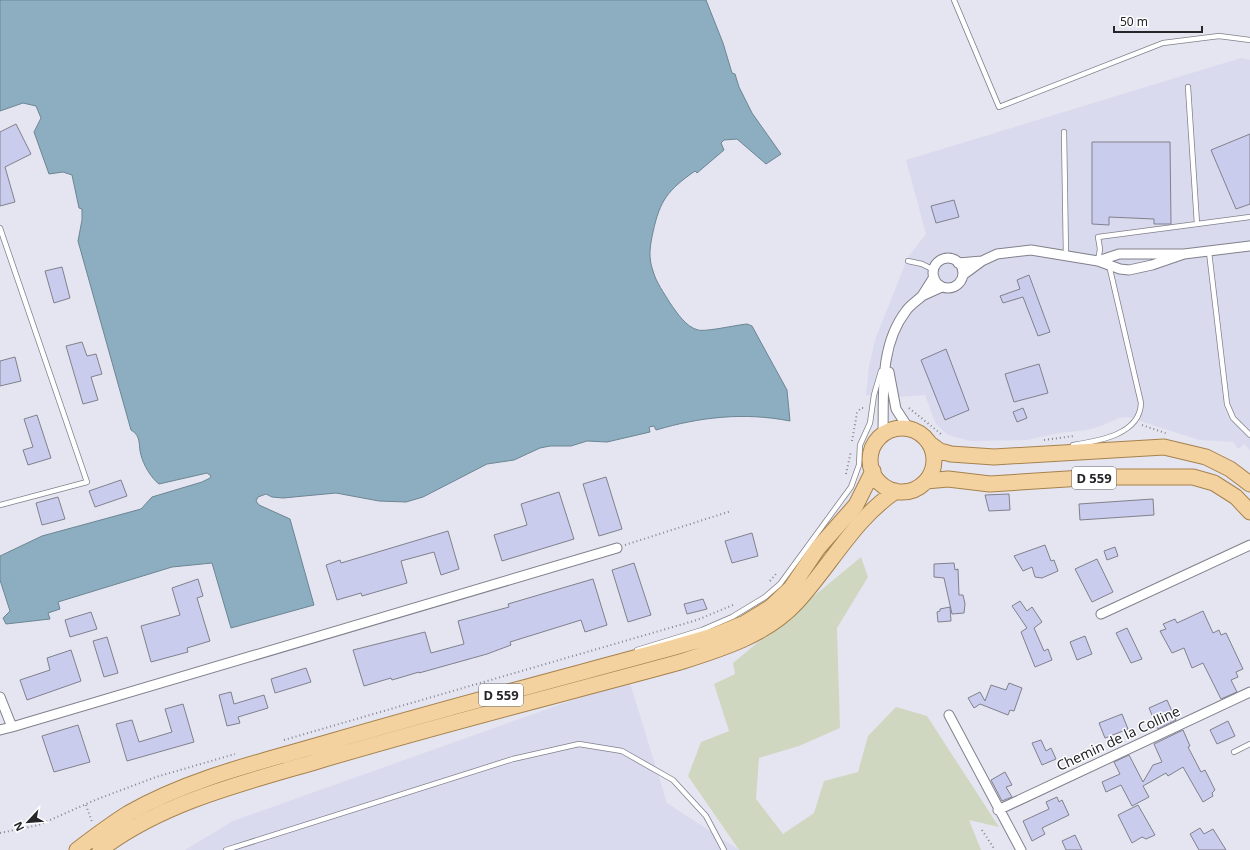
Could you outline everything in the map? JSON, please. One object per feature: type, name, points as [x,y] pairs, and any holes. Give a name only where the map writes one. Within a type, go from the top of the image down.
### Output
[{"type":"main road","points":[[895,429],[909,429],[917,432],[929,443],[933,452],[934,462],[932,472],[926,481],[913,490],[896,491],[882,484],[873,472],[871,456],[877,441],[882,435],[895,429]]},
{"type":"main road","name":"D 559","points":[[929,443],[940,451],[952,454],[994,457],[1164,446],[1206,457],[1230,469],[1250,484]]},
{"type":"main road","name":"D 559","points":[[77,850],[102,831],[130,813],[168,794],[211,777],[368,731],[713,636],[745,623],[771,607],[791,588],[818,548],[856,505],[873,472]]},
{"type":"main road","name":"D 559","points":[[926,481],[948,479],[990,484],[1098,477],[1193,477],[1220,487],[1236,497],[1250,512]]},
{"type":"main road","name":"D 559","points":[[100,850],[138,826],[215,792],[371,745],[680,662],[750,637],[778,619],[797,602],[853,532],[889,496],[896,491]]},
{"type":"street","points":[[1098,261],[1119,254],[1184,254],[1250,246]]},
{"type":"street","points":[[962,275],[982,261],[997,254],[1031,250],[1098,261],[1129,270],[1152,265],[1184,254]]},
{"type":"street","points":[[922,296],[942,260],[950,259],[958,263],[982,261]]},
{"type":"street","points":[[934,274],[937,283],[942,287],[947,288],[955,286],[961,280],[962,275],[958,263]]},
{"type":"street","points":[[882,435],[883,396],[887,354],[894,334],[906,310],[922,296],[942,287]]},
{"type":"street","points":[[887,354],[896,409],[909,429]]},
{"type":"street","points":[[1101,614],[1250,545]]},
{"type":"street","points":[[0,730],[616,548]]},
{"type":"street","name":"Chemin de la Colline","points":[[998,810],[1250,692]]},
{"type":"street","points":[[0,697],[12,727]]},
{"type":"street","points":[[949,715],[1020,850]]},
{"type":"lane","points":[[954,0],[999,107],[1163,43],[1220,36],[1250,40]]},
{"type":"lane","points":[[1188,87],[1197,224]]},
{"type":"lane","points":[[1064,132],[1066,256]]},
{"type":"lane","points":[[1098,261],[1100,249],[1098,237],[1250,217]]},
{"type":"lane","points":[[0,228],[87,482],[0,505]]},
{"type":"lane","points":[[1209,252],[1227,404],[1233,418],[1250,435]]},
{"type":"lane","points":[[908,261],[922,264],[934,274]]},
{"type":"lane","points":[[1059,453],[1069,446],[1102,440],[1130,427],[1141,410],[1141,403],[1109,265]]},
{"type":"lane","points":[[573,675],[651,645],[702,630],[732,617],[765,598],[780,584],[851,487],[859,465],[860,445],[870,423],[874,395],[887,354]]},
{"type":"lane","points":[[226,850],[513,760],[579,744],[622,751],[673,780],[706,816],[724,850]]},
{"type":"lane","points":[[1234,752],[1250,744]]},
{"type":"path","points":[[844,480],[857,413],[861,408],[868,408]]},
{"type":"path","points":[[616,548],[731,511]]},
{"type":"path","points":[[769,582],[778,572]]},
{"type":"path","points":[[278,742],[697,620],[736,604]]},
{"type":"path","points":[[0,833],[39,825],[156,777],[240,752]]},
{"type":"path","points":[[86,805],[93,823]]},
{"type":"path","points":[[982,830],[995,850]]},
{"type":"shaded area","points":[[0,0],[706,0],[723,43],[732,73],[735,74],[739,87],[752,113],[781,154],[766,164],[737,139],[724,140],[721,143],[724,150],[697,173],[695,171],[678,184],[666,197],[656,221],[651,242],[651,266],[658,283],[670,303],[682,319],[690,326],[698,330],[702,330],[747,324],[752,326],[787,390],[790,421],[773,418],[739,416],[722,417],[689,422],[656,430],[654,426],[649,427],[650,432],[607,442],[587,441],[571,446],[550,446],[540,448],[514,460],[487,464],[423,497],[406,502],[379,501],[336,493],[283,498],[272,497],[266,494],[258,497],[256,501],[259,505],[290,519],[314,605],[231,628],[212,563],[172,567],[58,602],[60,609],[48,613],[50,619],[6,624],[3,618],[10,611],[0,580],[0,556],[42,536],[141,509],[152,497],[202,482],[211,476],[207,473],[159,484],[150,475],[144,462],[140,452],[137,435],[131,430],[78,241],[82,220],[82,209],[79,208],[72,175],[63,172],[49,174],[34,132],[41,118],[36,106],[23,103],[0,111]]},
{"type":"shaded area","points":[[1241,58],[1250,60],[1250,451],[1245,444],[1238,449],[1233,442],[1199,440],[1128,417],[1119,418],[1087,430],[1058,433],[1027,440],[970,441],[948,435],[936,424],[925,395],[897,397],[866,395],[869,366],[875,340],[908,257],[926,234],[906,160]]},
{"type":"shaded area","points":[[629,680],[667,803],[739,850],[185,850],[233,821]]},
{"type":"green space","points":[[861,557],[868,577],[837,628],[840,728],[799,746],[759,758],[756,799],[783,834],[814,813],[824,781],[858,772],[868,736],[896,707],[927,716],[999,827],[969,820],[981,850],[739,850],[688,776],[701,742],[729,731],[714,684],[735,674],[733,663]]},
{"type":"building","points":[[16,124],[31,154],[5,167],[15,202],[0,206],[0,132]]},
{"type":"building","points":[[1250,134],[1250,204],[1236,209],[1211,150]]},
{"type":"building","points":[[1092,142],[1170,142],[1171,224],[1154,224],[1154,219],[1109,217],[1109,225],[1092,224]]},
{"type":"building","points":[[954,200],[959,217],[936,223],[931,206]]},
{"type":"building","points":[[62,267],[70,298],[54,303],[45,271]]},
{"type":"building","points":[[1029,275],[1050,332],[1038,336],[1023,297],[1003,303],[1000,296],[1020,289],[1017,280]]},
{"type":"building","points":[[82,342],[87,356],[96,354],[102,374],[91,377],[98,400],[83,404],[66,346]]},
{"type":"building","points":[[946,349],[969,410],[945,420],[921,360]]},
{"type":"building","points":[[15,357],[21,381],[0,386],[0,361]]},
{"type":"building","points":[[1039,364],[1048,393],[1014,402],[1005,374]]},
{"type":"building","points":[[1023,408],[1027,418],[1017,422],[1013,412]]},
{"type":"building","points":[[37,415],[51,458],[28,465],[23,450],[33,447],[24,419]]},
{"type":"building","points":[[606,477],[622,529],[599,536],[583,484]]},
{"type":"building","points":[[121,480],[127,496],[95,507],[89,491]]},
{"type":"building","points":[[559,492],[574,539],[502,561],[494,535],[527,525],[521,504]]},
{"type":"building","points":[[1009,494],[1010,510],[989,511],[985,495]]},
{"type":"building","points":[[58,497],[65,519],[42,525],[36,503]]},
{"type":"building","points":[[1153,499],[1154,515],[1080,520],[1079,504]]},
{"type":"building","points":[[448,531],[459,569],[441,575],[434,552],[401,561],[407,583],[362,596],[361,593],[337,600],[326,565],[340,560],[341,563]]},
{"type":"building","points":[[752,533],[758,556],[732,563],[725,541]]},
{"type":"building","points":[[1045,545],[1051,561],[1054,560],[1058,571],[1042,578],[1035,577],[1032,567],[1023,571],[1014,556]]},
{"type":"building","points":[[1115,547],[1118,556],[1107,560],[1104,551]]},
{"type":"building","points":[[1097,559],[1113,592],[1092,602],[1075,569]]},
{"type":"building","points":[[634,563],[651,615],[628,622],[612,570]]},
{"type":"building","points":[[954,563],[955,570],[958,569],[959,595],[963,595],[965,604],[964,613],[952,614],[944,578],[934,577],[934,564]]},
{"type":"building","points":[[198,579],[203,596],[197,598],[210,641],[187,648],[188,652],[151,662],[141,626],[180,615],[172,588]]},
{"type":"building","points":[[593,579],[607,625],[585,632],[581,620],[510,642],[511,645],[487,654],[419,673],[392,680],[391,678],[364,686],[353,650],[425,632],[431,653],[464,644],[458,621],[509,607],[508,604]]},
{"type":"building","points":[[703,599],[707,609],[687,614],[684,604]]},
{"type":"building","points":[[1020,601],[1027,611],[1032,607],[1042,622],[1034,628],[1044,651],[1048,649],[1052,660],[1035,667],[1021,632],[1027,628],[1012,606]]},
{"type":"building","points":[[950,607],[951,621],[938,622],[937,612],[940,611],[940,609]]},
{"type":"building","points":[[1203,611],[1213,633],[1219,630],[1221,635],[1226,633],[1243,669],[1236,672],[1238,677],[1231,680],[1237,692],[1221,699],[1203,663],[1192,668],[1184,648],[1172,653],[1160,631],[1166,629],[1163,624],[1175,619],[1177,623]]},
{"type":"building","points":[[91,612],[97,629],[70,637],[65,620]]},
{"type":"building","points":[[1127,628],[1142,659],[1131,663],[1116,633]]},
{"type":"building","points":[[1085,636],[1092,654],[1077,660],[1070,642]]},
{"type":"building","points":[[107,637],[118,673],[104,677],[93,641]]},
{"type":"building","points":[[71,650],[81,681],[27,700],[20,680],[50,670],[47,658]]},
{"type":"building","points":[[306,668],[311,682],[275,693],[271,679]]},
{"type":"building","points":[[1009,683],[1022,688],[1014,711],[1010,710],[1008,715],[980,704],[974,708],[968,698],[980,692],[985,701],[991,685],[1006,690]]},
{"type":"building","points":[[231,692],[234,704],[264,695],[268,708],[238,717],[240,723],[227,726],[219,695]]},
{"type":"building","points":[[1167,700],[1176,720],[1158,729],[1149,708]]},
{"type":"building","points":[[183,704],[194,742],[127,761],[116,724],[132,720],[139,742],[172,732],[165,709]]},
{"type":"building","points":[[1122,714],[1128,729],[1105,738],[1099,723]]},
{"type":"building","points":[[1228,721],[1235,736],[1217,744],[1210,730]]},
{"type":"building","points":[[78,725],[90,762],[54,772],[42,736]]},
{"type":"building","points":[[1183,730],[1190,746],[1188,747],[1201,772],[1205,770],[1215,790],[1212,793],[1213,796],[1203,802],[1183,767],[1168,776],[1166,773],[1143,786],[1149,797],[1132,806],[1121,785],[1106,792],[1102,782],[1120,774],[1114,762],[1129,755],[1143,782],[1153,765],[1162,762],[1154,744]]},
{"type":"building","points":[[1041,740],[1046,751],[1051,748],[1056,759],[1042,765],[1032,743]]},
{"type":"building","points":[[1005,772],[1012,785],[1006,787],[1012,797],[1002,801],[991,780]]},
{"type":"building","points":[[1057,797],[1059,802],[1062,800],[1069,815],[1042,828],[1045,834],[1032,841],[1023,821],[1049,809],[1046,802]]},
{"type":"building","points":[[1138,805],[1155,835],[1146,839],[1142,837],[1132,843],[1118,815]]},
{"type":"building","points":[[1200,828],[1204,834],[1213,829],[1226,850],[1199,850],[1190,834]]},
{"type":"building","points":[[1075,835],[1082,850],[1066,850],[1062,841]]}]
